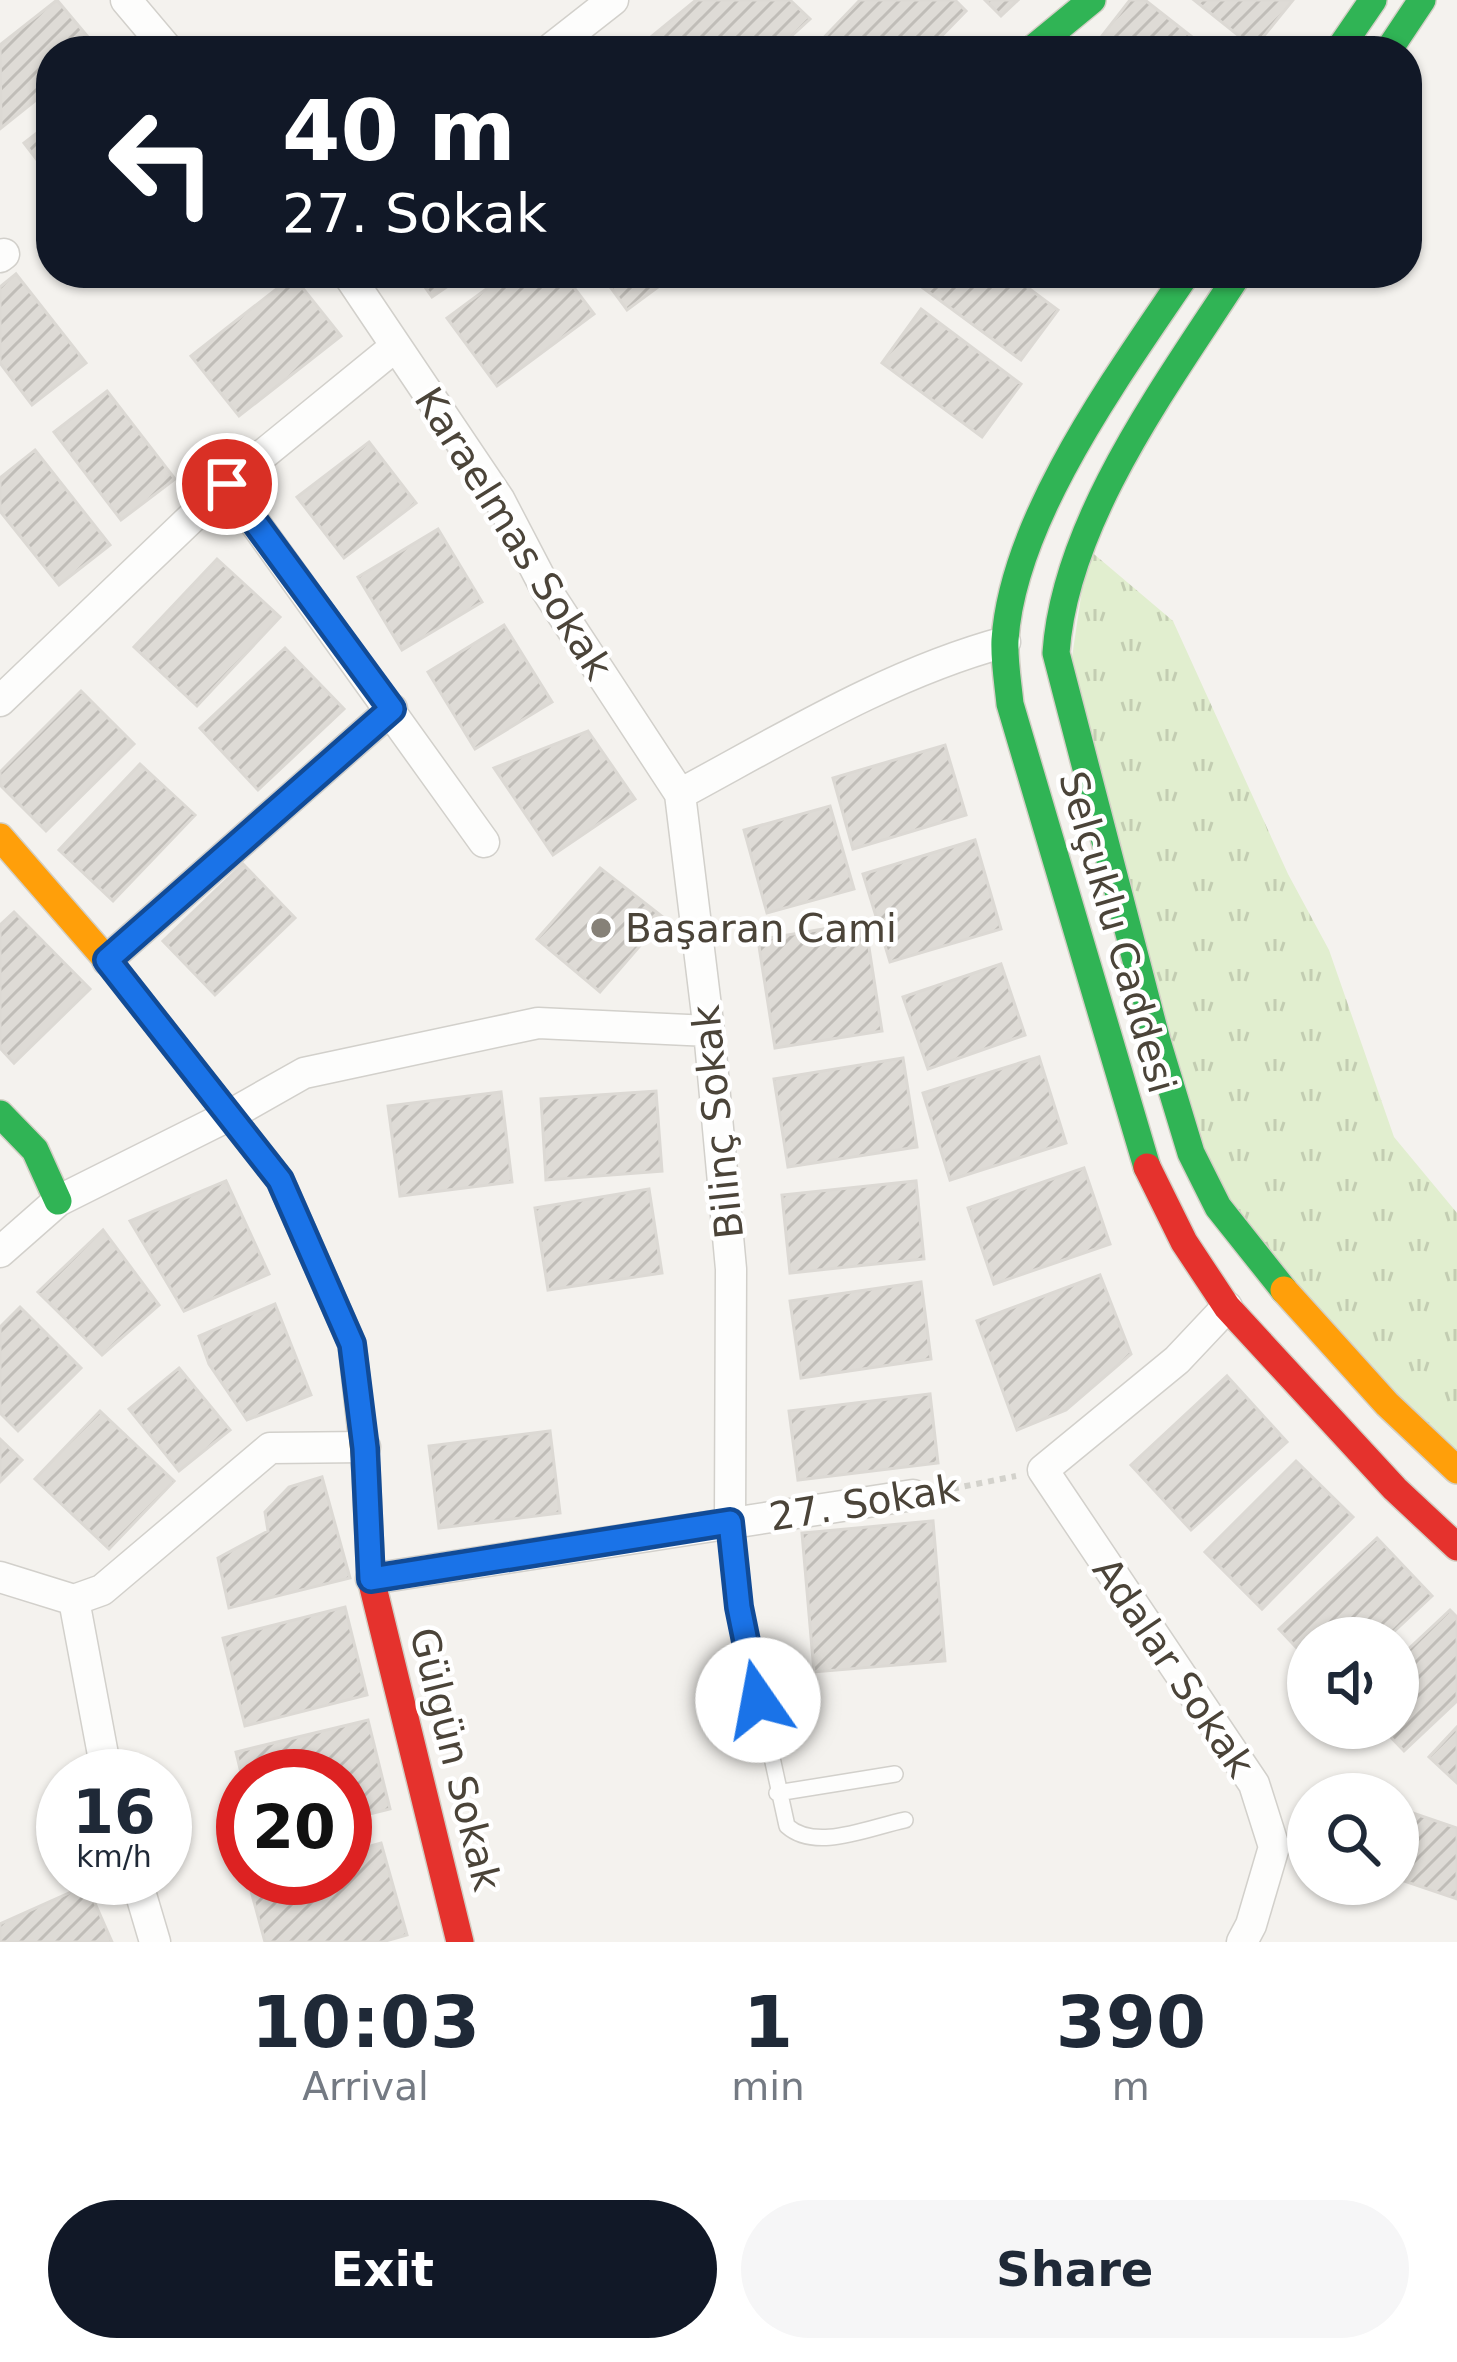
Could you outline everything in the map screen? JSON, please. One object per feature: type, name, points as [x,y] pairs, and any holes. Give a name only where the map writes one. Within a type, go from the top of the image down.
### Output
[{"type":"main road","points":[[1048,36],[1092,0]]},
{"type":"main road","points":[[1348,36],[1373,0]]},
{"type":"main road","points":[[1398,36],[1422,0]]},
{"type":"main road","name":"Selçuklu Caddesi","points":[[1177,288],[1090,417],[1020,569],[1005,643],[1010,704],[1147,1166],[1184,1242],[1227,1307],[1396,1489],[1457,1547]]},
{"type":"main road","name":"Selçuklu Caddesi","points":[[1229,288],[1135,435],[1114,478],[1058,610],[1056,653],[1156,1041],[1191,1154],[1217,1207],[1387,1404],[1457,1470]]},
{"type":"main road","name":"Gülgün Sokak","points":[[0,837],[107,960],[280,1180],[352,1344],[365,1448],[371,1579],[460,1942]]},
{"type":"main road","points":[[0,1114],[35,1150],[58,1201]]},
{"type":"street","points":[[126,0],[156,36]]},
{"type":"street","points":[[567,36],[614,0]]},
{"type":"street","name":"Karaelmas Sokak","points":[[356,288],[499,499],[547,591],[680,794]]},
{"type":"street","points":[[0,701],[227,484],[396,346]]},
{"type":"street","points":[[227,484],[484,842]]},
{"type":"street","points":[[680,794],[843,708],[958,655],[1005,643]]},
{"type":"street","points":[[107,960],[392,709]]},
{"type":"street","name":"Bilinç Sokak","points":[[680,794],[731,1269],[730,1522]]},
{"type":"street","points":[[0,1252],[58,1201],[304,1073],[538,1023],[709,1031]]},
{"type":"street","points":[[1043,1470],[1177,1360],[1227,1307]]},
{"type":"street","points":[[0,1577],[74,1600],[102,1590],[270,1448],[365,1448]]},
{"type":"street","name":"Adalar Sokak","points":[[1043,1470],[1254,1784],[1274,1847],[1242,1942]]},
{"type":"street","name":"27. Sokak","points":[[371,1579],[913,1496]]},
{"type":"street","points":[[74,1600],[102,1749]]},
{"type":"street","points":[[144,1905],[155,1942]]},
{"type":"lane","points":[[730,1522],[739,1607],[787,1826],[800,1837],[820,1838],[905,1820]]},
{"type":"lane","points":[[777,1792],[895,1774]]},
{"type":"path","name":"27. Sokak","points":[[913,1496],[1043,1470]]},
{"type":"green space","points":[[1088,549],[1173,621],[1288,874],[1329,950],[1394,1137],[1457,1213],[1457,1471],[1216,1196],[1066,698]]},
{"type":"building","points":[[57,0],[87,36],[36,36],[36,100],[1,128],[0,45]]},
{"type":"building","points":[[696,0],[790,0],[810,19],[791,36],[652,36]]},
{"type":"building","points":[[860,0],[955,0],[966,11],[942,36],[825,36]]},
{"type":"building","points":[[985,0],[1018,0],[1001,16]]},
{"type":"building","points":[[1130,0],[1145,0],[1191,36],[1102,36]]},
{"type":"building","points":[[1194,0],[1293,0],[1264,36],[1239,36]]},
{"type":"building","points":[[36,134],[36,159],[24,143]]},
{"type":"building","points":[[16,274],[86,363],[32,405],[0,363],[0,287]]},
{"type":"building","points":[[278,288],[303,288],[341,336],[239,416],[191,356]]},
{"type":"building","points":[[488,288],[574,288],[594,314],[497,386],[447,318]]},
{"type":"building","points":[[611,288],[657,288],[627,310]]},
{"type":"building","points":[[923,288],[1028,288],[1058,310],[1021,360]]},
{"type":"building","points":[[921,309],[1021,384],[982,437],[882,363]]},
{"type":"building","points":[[107,391],[175,479],[121,520],[54,432]]},
{"type":"building","points":[[369,442],[416,503],[344,558],[297,497]]},
{"type":"building","points":[[35,450],[110,545],[59,585],[0,511],[0,478]]},
{"type":"building","points":[[438,529],[482,602],[402,650],[358,577]]},
{"type":"building","points":[[217,559],[280,617],[197,706],[134,647]]},
{"type":"building","points":[[504,625],[552,702],[475,749],[428,672]]},
{"type":"building","points":[[285,648],[344,709],[258,790],[200,728]]},
{"type":"building","points":[[81,691],[134,744],[46,831],[0,785],[0,772]]},
{"type":"building","points":[[588,731],[635,799],[553,855],[494,768]]},
{"type":"building","points":[[945,745],[966,815],[853,849],[833,778]]},
{"type":"building","points":[[140,764],[195,815],[113,901],[59,850]]},
{"type":"building","points":[[830,806],[854,889],[767,913],[744,830]]},
{"type":"building","points":[[975,840],[1001,929],[890,962],[863,874]]},
{"type":"building","points":[[243,864],[295,918],[215,995],[163,941]]},
{"type":"building","name":"Başaran Cami","points":[[600,868],[664,918],[600,992],[537,939]]},
{"type":"building","points":[[14,912],[90,989],[14,1063],[0,1048],[0,925]]},
{"type":"building","points":[[865,922],[882,1031],[775,1048],[758,940]]},
{"type":"building","points":[[1001,964],[1025,1035],[928,1069],[903,997]]},
{"type":"building","points":[[1039,1057],[1066,1143],[950,1180],[923,1093]]},
{"type":"building","points":[[903,1058],[917,1147],[788,1167],[774,1079]]},
{"type":"building","points":[[656,1091],[662,1171],[546,1180],[541,1099]]},
{"type":"building","points":[[501,1092],[512,1182],[400,1196],[388,1106]]},
{"type":"building","points":[[1084,1168],[1110,1244],[994,1284],[968,1208]]},
{"type":"building","points":[[226,1181],[269,1274],[184,1311],[130,1221]]},
{"type":"building","points":[[916,1181],[924,1259],[790,1273],[782,1195]]},
{"type":"building","points":[[649,1189],[662,1273],[548,1290],[535,1208]]},
{"type":"building","points":[[103,1230],[159,1305],[102,1355],[38,1292]]},
{"type":"building","points":[[1100,1275],[1131,1354],[1066,1410],[1017,1430],[977,1321]]},
{"type":"building","points":[[921,1282],[931,1359],[801,1378],[790,1301]]},
{"type":"building","points":[[275,1304],[311,1395],[247,1420],[209,1364],[199,1336]]},
{"type":"building","points":[[20,1307],[81,1368],[18,1431],[0,1413],[0,1327]]},
{"type":"building","points":[[179,1368],[230,1430],[179,1471],[129,1409]]},
{"type":"building","points":[[1227,1376],[1287,1442],[1191,1530],[1131,1465]]},
{"type":"building","points":[[930,1394],[938,1463],[798,1480],[789,1411]]},
{"type":"building","points":[[100,1411],[174,1481],[109,1549],[35,1479]]},
{"type":"building","points":[[550,1431],[560,1513],[439,1528],[429,1446]]},
{"type":"building","points":[[0,1439],[22,1460],[0,1482]]},
{"type":"building","points":[[1296,1461],[1353,1517],[1262,1609],[1205,1552]]},
{"type":"building","points":[[322,1477],[350,1578],[229,1608],[218,1558],[268,1531],[265,1512],[289,1487]]},
{"type":"building","points":[[933,1521],[945,1661],[814,1672],[802,1533]]},
{"type":"building","points":[[1377,1538],[1432,1596],[1410,1617],[1292,1617]]},
{"type":"building","points":[[345,1607],[367,1695],[245,1726],[223,1638]]},
{"type":"building","points":[[1450,1610],[1457,1617],[1457,1701],[1419,1737],[1419,1639]]},
{"type":"building","points":[[368,1720],[390,1809],[372,1813],[372,1749],[248,1749]]},
{"type":"building","points":[[1457,1727],[1457,1783],[1429,1757]]},
{"type":"building","points":[[1419,1815],[1457,1828],[1457,1899],[1419,1886]]},
{"type":"building","points":[[381,1843],[407,1935],[382,1942],[265,1942],[255,1905],[372,1905],[372,1846]]},
{"type":"building","points":[[42,1905],[96,1905],[112,1942],[0,1942],[0,1924]]},
{"type":"traffic: fast","points":[[1048,36],[1092,0]]},
{"type":"traffic: fast","points":[[1348,36],[1373,0]]},
{"type":"traffic: fast","points":[[1398,36],[1422,0]]},
{"type":"traffic: fast","points":[[1147,1167],[1010,704],[1005,640],[1012,593],[1048,496],[1102,401],[1177,288]]},
{"type":"traffic: fast","points":[[1229,288],[1152,407],[1099,503],[1078,553],[1056,653],[1157,1041],[1191,1153],[1218,1207],[1284,1290]]},
{"type":"traffic: fast","points":[[0,1114],[35,1150],[58,1201]]},
{"type":"traffic: slow","points":[[0,837],[107,960],[280,1180],[352,1344],[366,1471]]},
{"type":"traffic: slow","points":[[1284,1290],[1387,1404],[1457,1470]]},
{"type":"traffic: jam","points":[[1147,1167],[1184,1242],[1227,1307],[1395,1489],[1457,1547]]},
{"type":"traffic: jam","points":[[366,1471],[371,1579],[460,1942]]},
{"type":"place","name":"Başaran Cami","points":[[601,928]]},
{"type":"route","points":[[227,484],[392,709],[107,960],[280,1180],[352,1344],[365,1448],[371,1579],[730,1522],[739,1607],[758,1700]]}]
